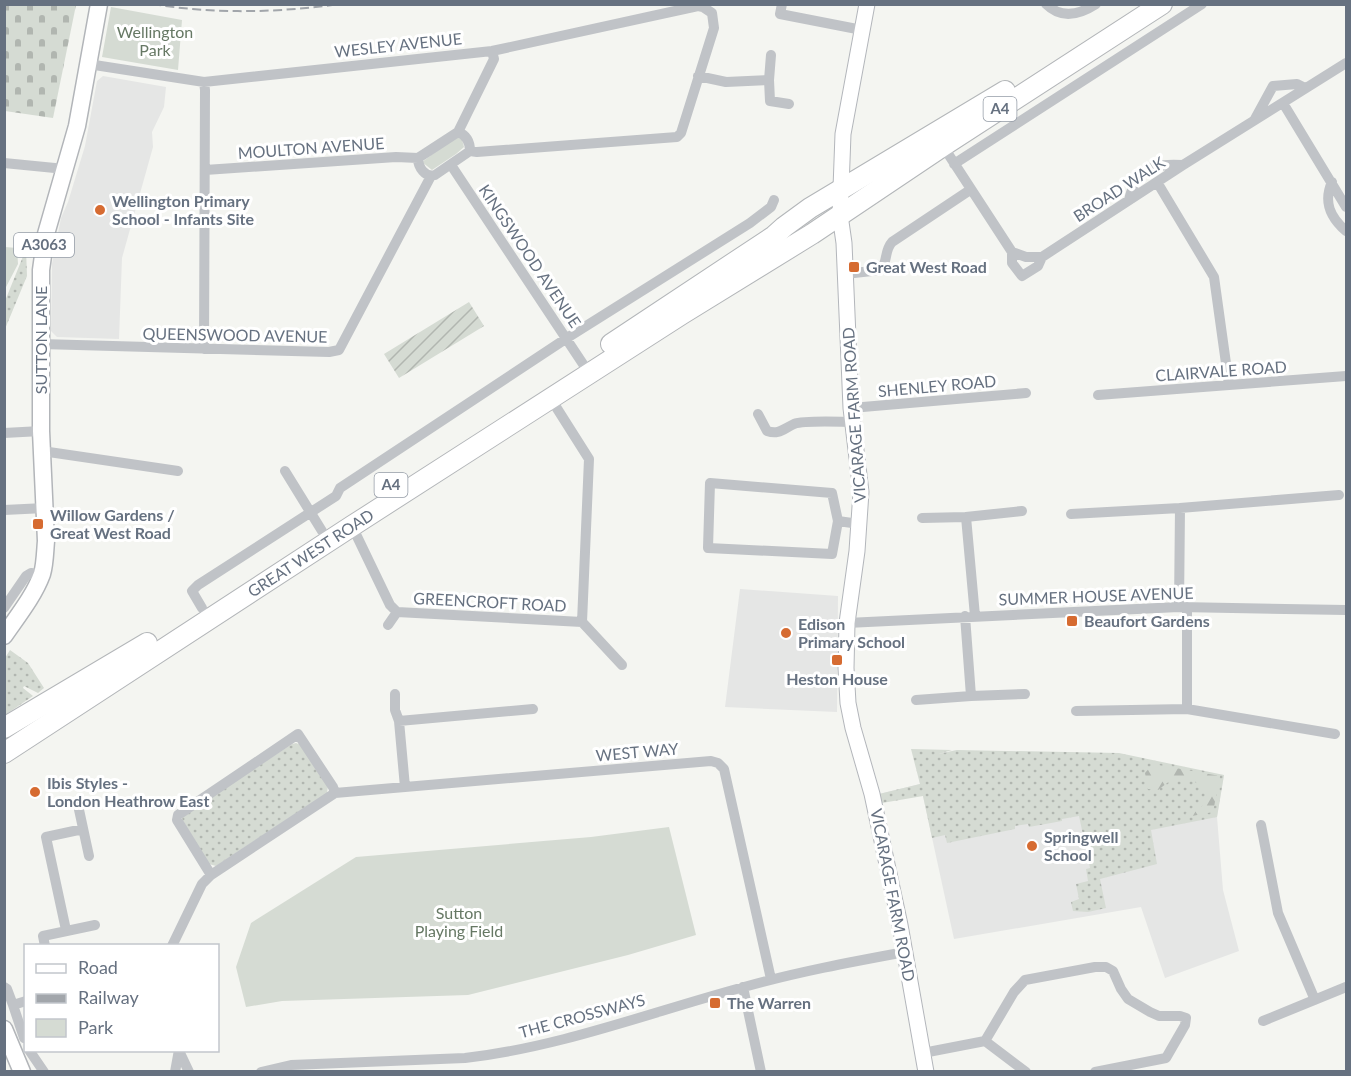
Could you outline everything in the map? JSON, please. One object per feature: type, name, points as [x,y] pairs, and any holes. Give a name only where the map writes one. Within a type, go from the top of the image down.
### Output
[{"type":"highway","name":"GREAT WEST ROAD","points":[[4,728],[104,670],[202,608],[583,364],[768,240],[792,221],[999,94],[1138,4]]},
{"type":"highway","name":"GREAT WEST ROAD","points":[[4,753],[352,526],[840,215],[1162,4]]},
{"type":"highway","name":"A4","points":[[768,240],[789,235],[825,213],[840,215]]},
{"type":"highway","name":"A4","points":[[4,741],[32,724],[65,713]]},
{"type":"main road","name":"SUTTON LANE","points":[[4,636],[42,574],[46,541],[41,431],[41,270],[46,234],[77,126],[99,4]]},
{"type":"main road","points":[[4,1029],[26,1063]]},
{"type":"street","points":[[782,4],[780,14],[862,30]]},
{"type":"street","name":"VICARAGE FARM ROAD","points":[[867,4],[843,134],[840,215],[844,243],[852,415],[861,492],[860,524],[847,623],[846,668],[848,703],[853,728],[873,794],[926,1071]]},
{"type":"street","points":[[1046,4],[1053,11],[1062,14],[1083,12],[1096,4]]},
{"type":"street","points":[[954,164],[1202,4]]},
{"type":"street","name":"WESLEY AVENUE","points":[[88,64],[204,82],[492,51],[692,7],[703,7],[714,18],[714,28],[698,75]]},
{"type":"street","points":[[492,51],[494,59],[458,132],[418,158],[418,163],[425,174],[430,176],[451,165],[470,151],[672,138],[681,133],[698,75],[726,82],[769,80]]},
{"type":"street","points":[[771,55],[770,101],[789,104]]},
{"type":"street","name":"BROAD WALK","points":[[1012,252],[1012,264],[1022,276],[1038,266],[1042,257],[1183,165],[1347,63]]},
{"type":"street","points":[[204,82],[204,350]]},
{"type":"street","points":[[1254,120],[1273,86],[1297,84],[1305,88]]},
{"type":"street","points":[[1283,103],[1347,207]]},
{"type":"street","points":[[458,132],[463,134],[470,145],[470,151]]},
{"type":"street","points":[[943,146],[1012,252],[1026,257],[1042,257]]},
{"type":"street","name":"MOULTON AVENUE","points":[[205,170],[385,158],[418,158]]},
{"type":"street","points":[[4,163],[65,169]]},
{"type":"street","points":[[1129,200],[1133,184],[1146,169],[1159,164],[1183,165]]},
{"type":"street","name":"KINGSWOOD AVENUE","points":[[451,165],[583,364]]},
{"type":"street","name":"QUEENSWOOD AVENUE","points":[[41,344],[204,350],[329,352],[339,350],[430,176]]},
{"type":"street","points":[[1157,182],[1214,277],[1229,385]]},
{"type":"street","points":[[1332,182],[1328,191],[1327,203],[1334,220],[1347,231]]},
{"type":"street","points":[[845,274],[881,270],[884,266],[885,251],[892,242],[970,190]]},
{"type":"street","points":[[202,608],[192,591],[198,585],[311,513],[336,496],[340,488],[567,339],[750,223],[771,207],[774,200]]},
{"type":"street","points":[[750,223],[768,240]]},
{"type":"street","name":"CLAIRVALE ROAD","points":[[1098,395],[1347,376]]},
{"type":"street","name":"SHENLEY ROAD","points":[[758,414],[767,431],[775,433],[782,432],[796,423],[1026,393]]},
{"type":"street","name":"GREENCROFT ROAD","points":[[551,399],[589,459],[582,622]]},
{"type":"street","points":[[4,433],[41,431]]},
{"type":"street","points":[[42,451],[178,471]]},
{"type":"street","points":[[285,471],[322,531]]},
{"type":"street","points":[[710,483],[832,493],[838,521],[832,554],[708,548],[710,483]]},
{"type":"street","points":[[1071,514],[1339,495]]},
{"type":"street","points":[[4,510],[45,508]]},
{"type":"street","points":[[1180,508],[1187,709]]},
{"type":"street","points":[[922,518],[966,517],[1022,511]]},
{"type":"street","points":[[966,517],[971,696]]},
{"type":"street","points":[[838,521],[860,524]]},
{"type":"street","name":"GREENCROFT ROAD","points":[[352,526],[390,605],[397,612],[582,622],[622,665]]},
{"type":"street","points":[[4,608],[26,576],[32,573],[42,574]]},
{"type":"street","name":"SUMMER HOUSE AVENUE","points":[[847,623],[1183,607],[1347,610]]},
{"type":"street","name":"GREENCROFT ROAD","points":[[388,625],[397,612]]},
{"type":"street","points":[[395,694],[405,787]]},
{"type":"street","points":[[916,700],[1025,694]]},
{"type":"street","points":[[399,721],[533,709]]},
{"type":"street","points":[[1077,711],[1187,709],[1335,734]]},
{"type":"street","points":[[172,944],[202,884],[211,875],[335,793],[298,734],[178,815],[177,820],[211,875]]},
{"type":"street","name":"WEST WAY","points":[[335,793],[711,761],[718,763],[724,769],[771,980]]},
{"type":"street","points":[[78,805],[89,856]]},
{"type":"street","points":[[1261,825],[1278,913],[1315,1000]]},
{"type":"street","points":[[66,930],[46,837],[83,829]]},
{"type":"street","points":[[45,944],[43,936],[95,925]]},
{"type":"street","name":"THE CROSSWAYS","points":[[261,1071],[291,1065],[491,1055],[573,1038],[771,980],[905,952]]},
{"type":"street","points":[[985,1041],[1014,992],[1025,980],[1095,967],[1106,967],[1113,971],[1128,999],[1150,1012],[1159,1016],[1186,1018],[1185,1025],[1166,1058],[1095,1071]]},
{"type":"street","points":[[4,987],[7,989],[24,1038]]},
{"type":"street","points":[[743,987],[761,1071]]},
{"type":"street","points":[[1263,1021],[1347,987]]},
{"type":"street","points":[[13,1005],[24,1001]]},
{"type":"street","points":[[923,1053],[985,1041],[1026,1071]]},
{"type":"street","points":[[175,1071],[180,1052]]},
{"type":"street","points":[[180,1052],[189,1071]]},
{"type":"street","points":[[26,1063],[44,1071]]},
{"type":"shaded area","name":"Wellington Primary School - Infants Site","points":[[103,76],[166,87],[164,107],[152,132],[153,147],[122,258],[119,339],[57,337],[51,331],[52,264],[61,218],[85,146],[97,81]]},
{"type":"shaded area","name":"Edison Primary School","points":[[740,589],[838,596],[837,712],[725,707]]},
{"type":"shaded area","name":"Springwell School","points":[[957,750],[1224,775],[1217,817],[1223,890],[1239,951],[1165,978],[1141,907],[954,939],[923,796],[879,794],[920,784],[915,758]]},
{"type":"green space","points":[[5,4],[76,5],[53,118],[5,111]]},
{"type":"green space","name":"Wellington Park","points":[[111,7],[182,20],[178,70],[102,57]]},
{"type":"green space","points":[[455,137],[462,139],[464,147],[456,154],[432,170],[422,162]]},
{"type":"green space","points":[[5,247],[17,248],[18,264],[5,289]]},
{"type":"green space","points":[[26,249],[27,276],[5,329],[5,301]]},
{"type":"green space","points":[[469,302],[484,326],[399,378],[384,354]]},
{"type":"green space","points":[[10,650],[28,663],[44,688],[38,693],[24,686],[23,688],[33,696],[5,715],[5,658]]},
{"type":"green space","points":[[296,743],[301,745],[328,786],[327,793],[216,866],[209,864],[182,819],[184,815]]},
{"type":"green space","points":[[911,749],[952,750],[939,754],[957,750],[1119,753],[1224,775],[1217,817],[1151,830],[1157,864],[1100,879],[1106,908],[1088,912],[1073,911],[1071,902],[1079,899],[1076,884],[1088,881],[1086,869],[1090,868],[1079,816],[1029,827],[1028,824],[1015,826],[1015,829],[947,843],[945,835],[932,838],[923,796],[882,803],[879,794],[920,784]]},
{"type":"green space","points":[[1153,764],[1220,776],[1213,812],[1192,816],[1185,813],[1199,809],[1205,799],[1206,788],[1191,780],[1171,780],[1158,790],[1148,789],[1145,773]]},
{"type":"green space","name":"Sutton Playing Field","points":[[669,827],[696,935],[628,955],[468,995],[282,1001],[246,1007],[236,967],[251,923],[356,857],[591,837]]},
{"type":"railway","points":[[152,4],[222,11],[292,9],[339,4]]},
{"type":"place","name":"Wellington Primary School - Infants Site","points":[[100,210]]},
{"type":"place","name":"Great West Road","points":[[854,267]]},
{"type":"place","name":"Willow Gardens / Great West Road","points":[[38,524]]},
{"type":"place","name":"Beaufort Gardens","points":[[1072,621]]},
{"type":"place","name":"Edison Primary School","points":[[786,633]]},
{"type":"place","name":"Heston House","points":[[837,660]]},
{"type":"place","name":"Ibis Styles - London Heathrow East","points":[[35,792]]},
{"type":"place","name":"Springwell School","points":[[1032,846]]},
{"type":"place","name":"The Warren","points":[[715,1003]]}]
